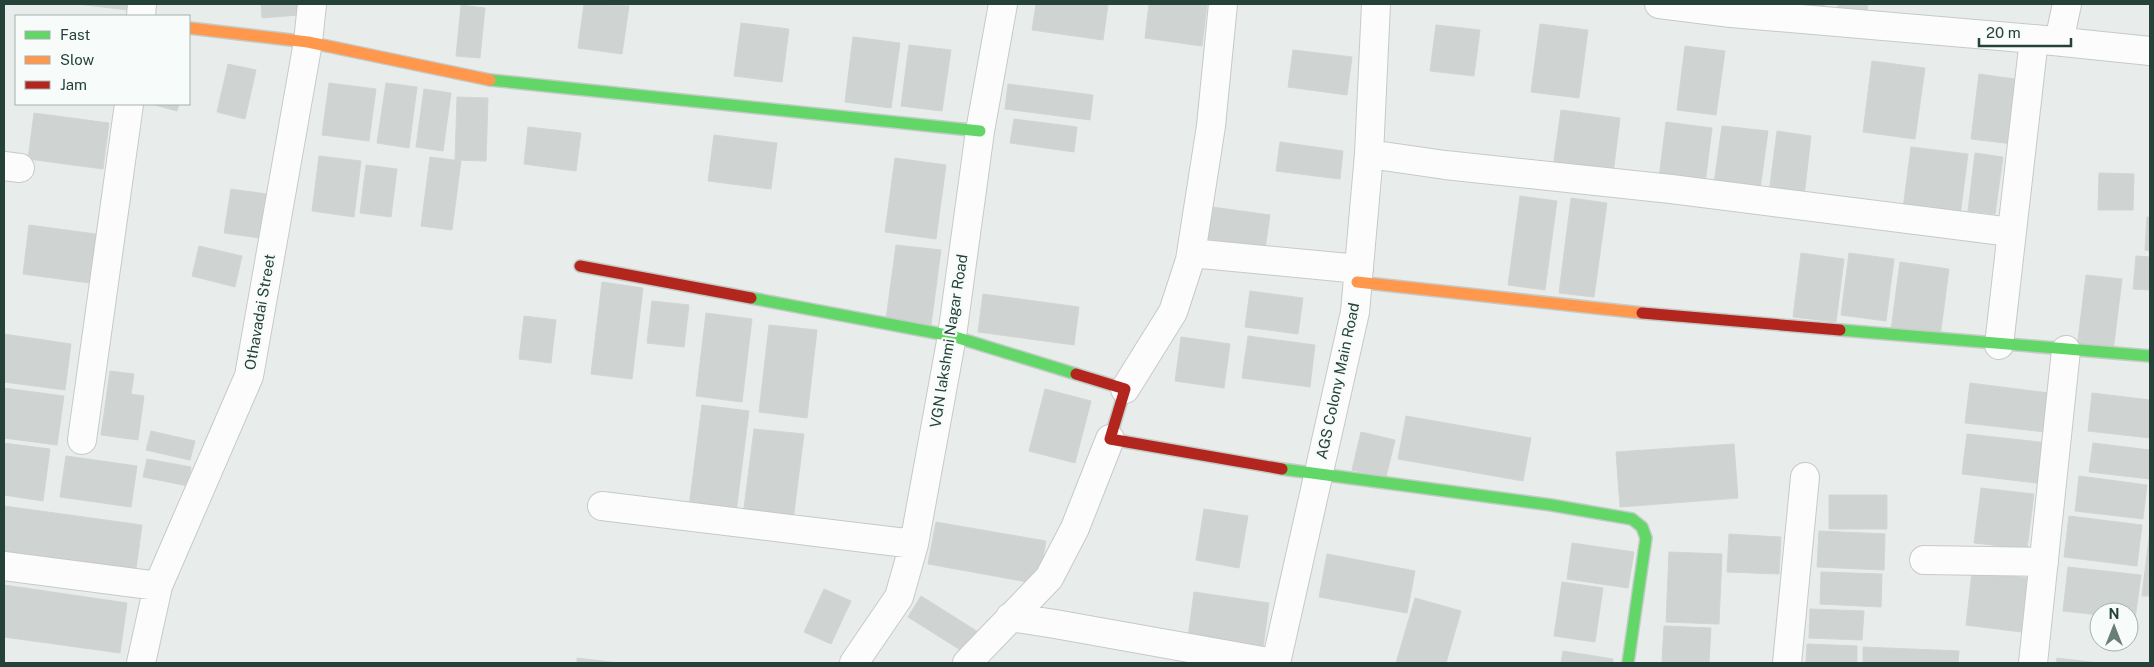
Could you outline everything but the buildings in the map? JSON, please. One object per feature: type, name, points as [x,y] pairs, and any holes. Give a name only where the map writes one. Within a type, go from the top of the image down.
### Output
[{"type":"street","name":"Othavadai Street","points":[[141,663],[158,586],[249,376],[308,42],[312,4]]},
{"type":"street","name":"VGN lakshmi Nagar Road","points":[[854,663],[899,596],[914,544],[952,336],[980,131],[1003,4]]},
{"type":"street","points":[[967,663],[1049,578],[1075,528],[1110,439],[1125,389],[1172,312],[1191,253],[1211,126],[1223,4]]},
{"type":"street","name":"AGS Colony Main Road","points":[[1275,663],[1355,312],[1369,154],[1376,4]]},
{"type":"street","points":[[1659,4],[1732,8],[2150,51]]},
{"type":"street","points":[[1999,344],[2011,232],[2046,40],[2067,4]]},
{"type":"street","points":[[190,28],[308,42],[502,82],[980,131]]},
{"type":"street","points":[[82,440],[129,105]]},
{"type":"street","points":[[1369,154],[1445,165],[1671,189],[2011,232]]},
{"type":"street","points":[[1191,253],[1651,314],[2150,356]]},
{"type":"street","points":[[580,266],[952,336],[1125,389]]},
{"type":"street","points":[[2033,663],[2066,350]]},
{"type":"street","points":[[1110,439],[1317,475],[1551,505],[1632,519],[1640,523],[1646,538],[1628,663]]},
{"type":"street","points":[[1786,663],[1805,477]]},
{"type":"street","points":[[602,506],[914,544]]},
{"type":"street","points":[[1924,560],[2044,562]]},
{"type":"street","points":[[4,566],[158,586]]},
{"type":"street","points":[[1010,617],[1275,663]]},
{"type":"traffic: fast","points":[[490,80],[980,131]]},
{"type":"traffic: fast","points":[[751,298],[952,336],[1076,374]]},
{"type":"traffic: fast","points":[[1840,330],[2150,356]]},
{"type":"traffic: fast","points":[[1282,469],[1551,505],[1632,519],[1642,527],[1646,538],[1628,663]]},
{"type":"traffic: slow","points":[[190,28],[308,42],[490,80]]},
{"type":"traffic: slow","points":[[1357,282],[1642,313]]},
{"type":"traffic: jam","points":[[580,266],[751,298]]},
{"type":"traffic: jam","points":[[1642,313],[1840,330]]},
{"type":"traffic: jam","points":[[1076,374],[1125,389],[1110,439],[1282,469]]}]
